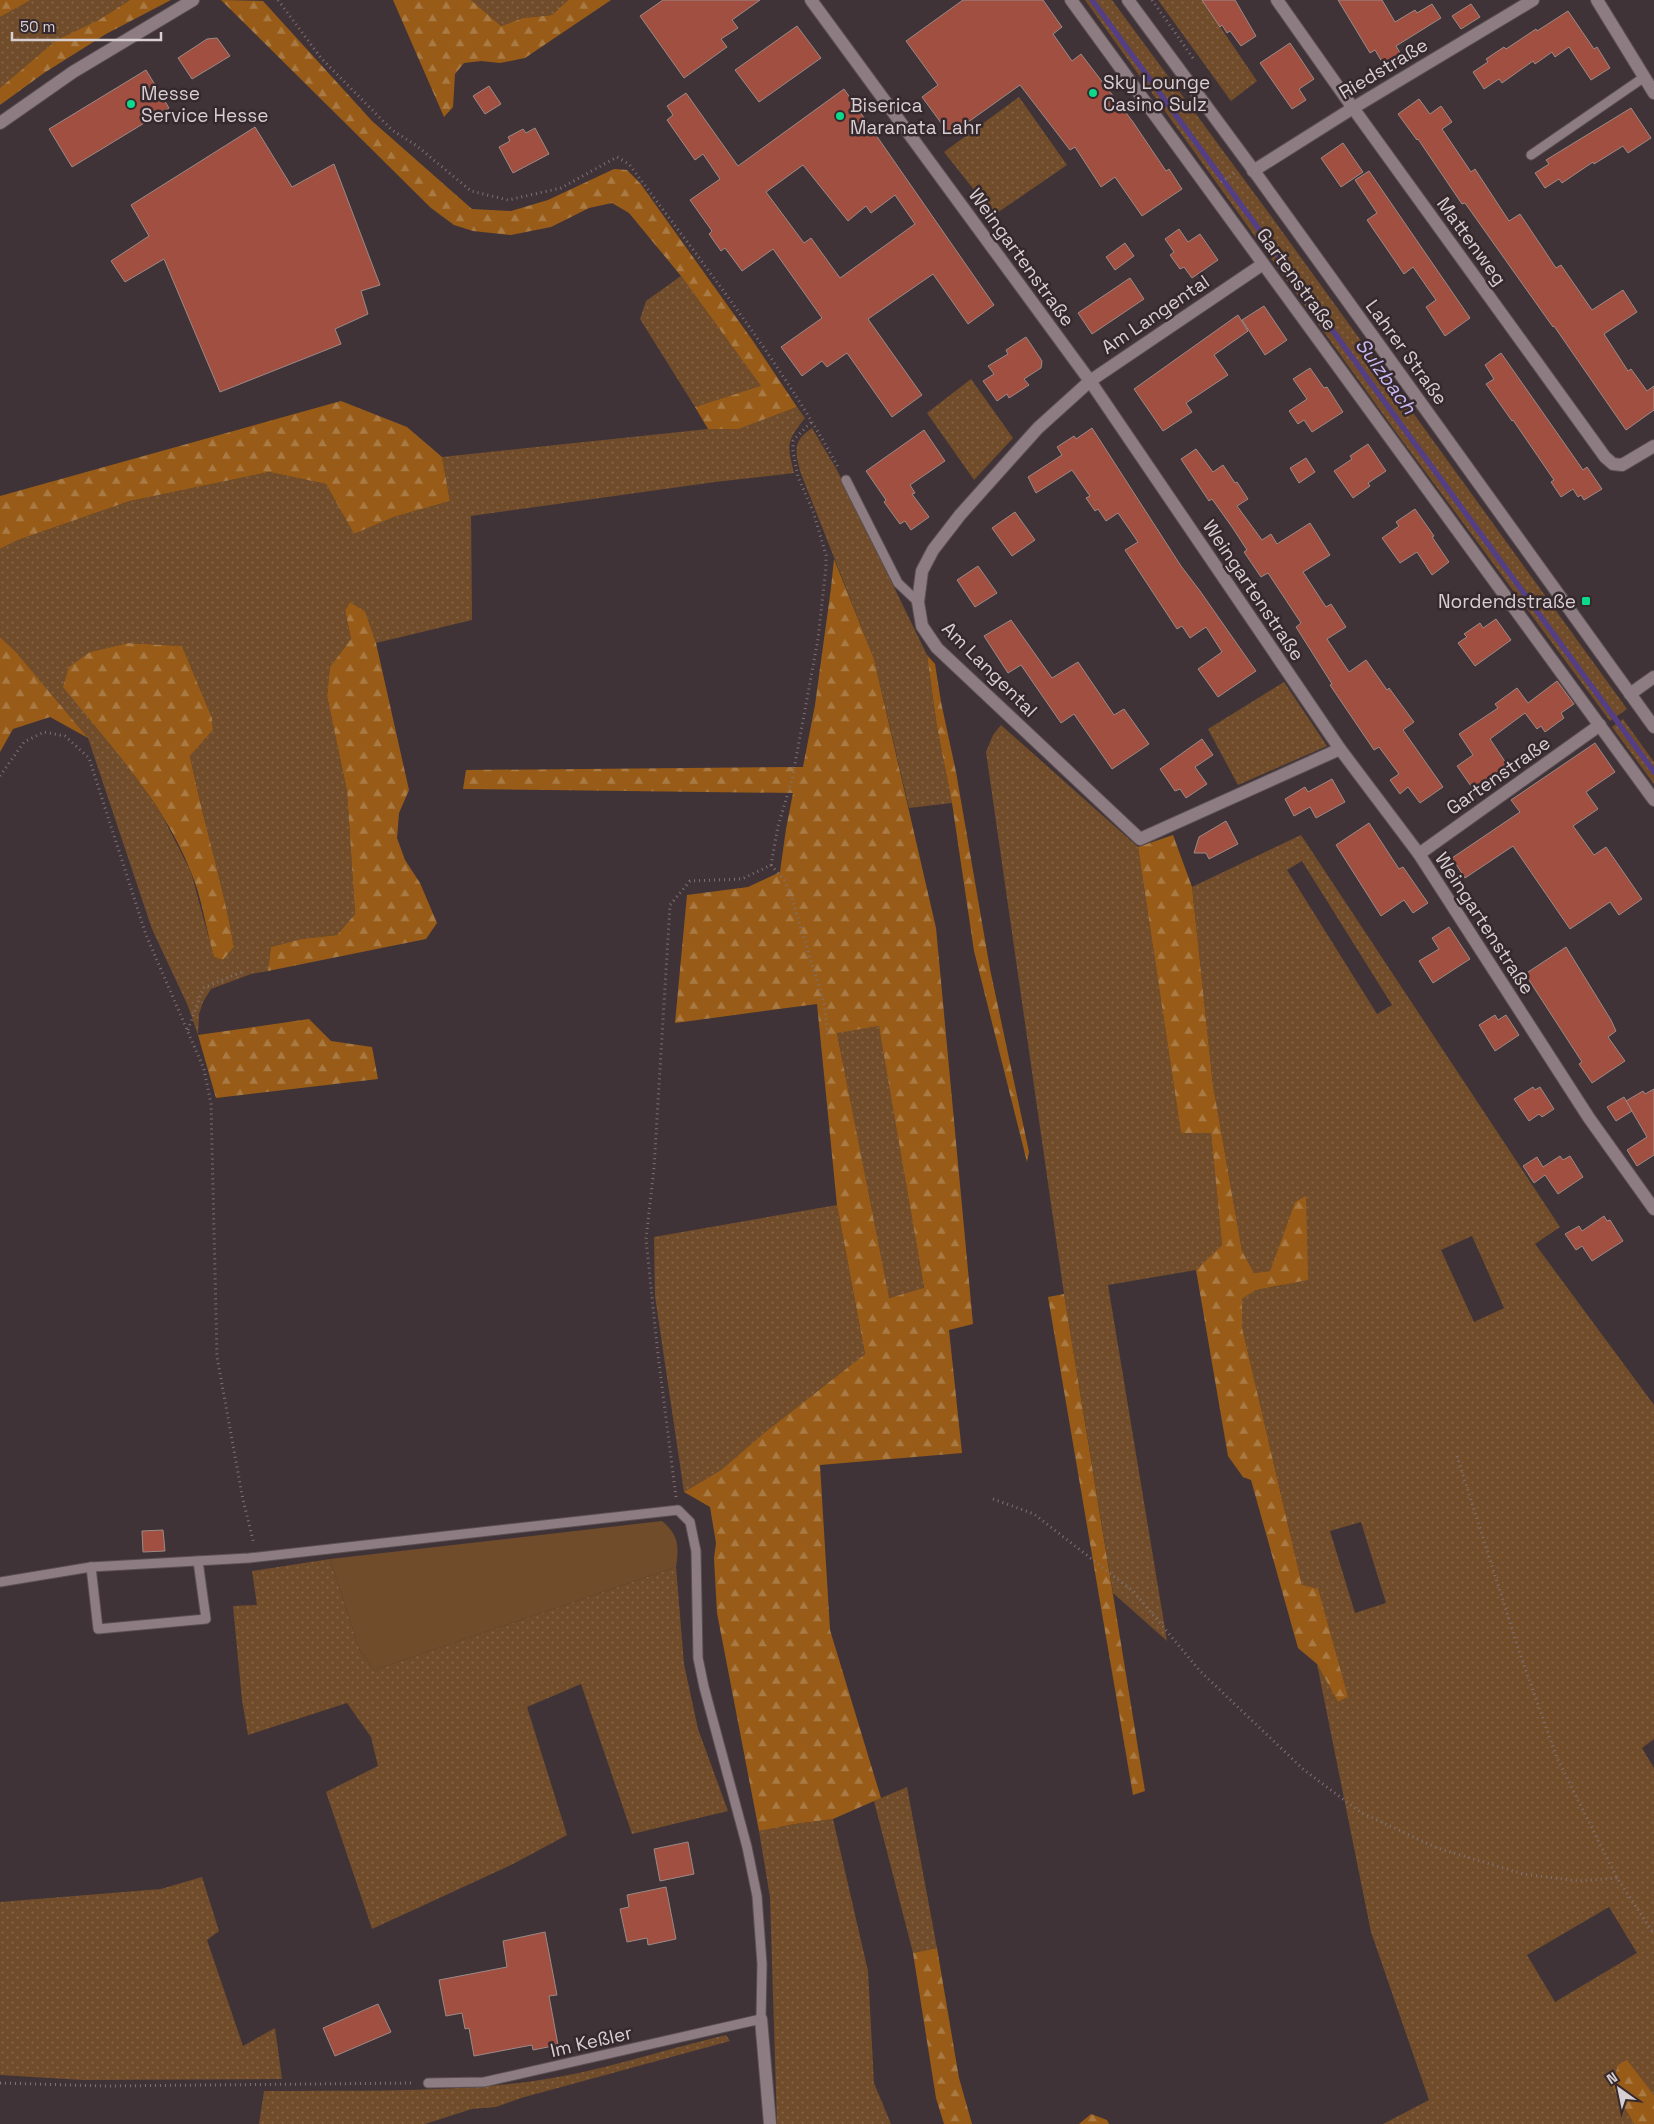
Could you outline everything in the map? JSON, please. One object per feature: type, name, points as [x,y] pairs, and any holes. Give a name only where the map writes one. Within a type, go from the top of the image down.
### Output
[{"type":"street","points":[[0,123],[73,72],[193,0]]},
{"type":"street","name":"Weingartenstraße","points":[[811,0],[1090,381],[1340,748],[1419,854],[1589,1118],[1654,1209]]},
{"type":"street","name":"Gartenstraße","points":[[1071,0],[1654,800]]},
{"type":"street","name":"Lahrer Straße","points":[[1128,0],[1654,727]]},
{"type":"street","name":"Mattenweg","points":[[1277,0],[1605,457],[1613,464],[1622,465],[1654,446]]},
{"type":"street","name":"Riedstraße","points":[[1253,171],[1353,108],[1533,0]]},
{"type":"street","points":[[1597,0],[1643,78],[1654,93]]},
{"type":"street","name":"Am Langental","points":[[1262,264],[1090,381],[1038,428],[960,515],[933,550],[922,571],[918,602],[922,626],[937,648],[1140,839],[1340,748]]},
{"type":"street","points":[[1630,694],[1654,677]]},
{"type":"street","name":"Gartenstraße","points":[[1419,854],[1600,725]]},
{"type":"street","points":[[761,2019],[770,2124]]},
{"type":"lane","points":[[1531,155],[1643,78]]},
{"type":"lane","points":[[846,480],[898,583],[918,602]]},
{"type":"lane","points":[[0,1582],[90,1567],[257,1557],[678,1510],[690,1522],[696,1551],[697,1626],[700,1668],[747,1847],[757,1896],[762,1964],[761,2019]]},
{"type":"lane","points":[[90,1567],[98,1629],[206,1619],[198,1561]]},
{"type":"lane","name":"Im Keßler","points":[[428,2083],[484,2082],[761,2019]]},
{"type":"path","points":[[278,0],[321,58],[392,130],[417,146],[471,191],[508,200],[562,188],[618,157],[629,164],[762,346],[813,421],[846,480]]},
{"type":"path","points":[[1217,185],[1239,170]]},
{"type":"path","points":[[813,421],[793,441],[793,451],[798,477],[813,511],[826,555],[826,567],[818,640],[792,780],[778,826],[771,865],[785,882],[792,899],[824,1003],[828,1036]]},
{"type":"path","points":[[0,776],[24,742],[44,732],[65,736],[89,758],[146,936],[204,1069],[211,1104],[217,1357],[243,1500],[257,1557]]},
{"type":"path","points":[[678,1510],[658,1355],[646,1239],[654,1168],[670,905],[690,881],[742,879],[771,865]]},
{"type":"path","points":[[188,1030],[203,988],[242,972]]},
{"type":"path","points":[[1457,1456],[1520,1654],[1557,1758],[1617,1878],[1654,1934]]},
{"type":"path","points":[[994,1500],[1034,1514],[1134,1592],[1200,1671],[1304,1770],[1360,1812],[1437,1848],[1523,1874],[1579,1882],[1617,1878]]},
{"type":"path","points":[[0,2083],[105,2086],[428,2083]]},
{"type":"shaded area","points":[[31,0],[130,0],[0,88],[0,17]]},
{"type":"shaded area","points":[[471,0],[568,0],[552,15],[523,18],[501,26]]},
{"type":"shaded area","points":[[1085,0],[1112,0],[1268,212],[1627,709],[1610,721],[1398,435]]},
{"type":"shaded area","points":[[1158,0],[1202,0],[1257,81],[1231,101]]},
{"type":"shaded area","points":[[1019,97],[1067,165],[994,215],[944,152]]},
{"type":"shaded area","points":[[681,276],[762,387],[695,407],[640,319],[646,301]]},
{"type":"shaded area","points":[[971,379],[1013,438],[974,480],[927,413]]},
{"type":"shaded area","points":[[797,407],[805,418],[791,438],[789,449],[794,473],[715,482],[471,516],[472,620],[376,643],[365,611],[350,602],[345,610],[351,639],[330,667],[327,696],[347,791],[355,914],[337,935],[301,939],[271,947],[268,971],[251,974],[211,989],[203,1002],[199,1014],[198,1035],[188,1006],[152,929],[88,738],[16,652],[0,637],[0,549],[18,540],[130,501],[269,472],[326,484],[354,534],[394,517],[450,501],[442,457],[708,429],[739,429]],"holes":[[[128,643],[182,646],[212,718],[213,730],[190,756],[234,947],[223,960],[214,957],[191,872],[163,817],[137,777],[90,652]]]},
{"type":"shaded area","points":[[812,428],[837,470],[927,655],[937,727],[952,803],[909,808],[874,659],[800,471],[797,446],[801,437]]},
{"type":"shaded area","points":[[1284,682],[1327,746],[1238,785],[1208,729]]},
{"type":"shaded area","points":[[1623,719],[1654,762],[1654,784],[1612,727]]},
{"type":"shaded area","points":[[1001,725],[1138,847],[1181,1132],[1211,1133],[1222,1245],[1196,1270],[1108,1285],[1167,1641],[1113,1593],[1064,1294],[986,752],[993,735]]},
{"type":"shaded area","points":[[1301,835],[1560,1227],[1535,1244],[1654,1405],[1654,1739],[1642,1748],[1654,1768],[1654,2095],[1627,2061],[1612,2086],[1634,2124],[1383,2124],[1429,2100],[1371,1932],[1317,1664],[1338,1702],[1348,1697],[1302,1585],[1242,1327],[1242,1299],[1256,1290],[1283,1285],[1306,1197],[1295,1202],[1270,1271],[1254,1273],[1242,1251],[1213,1085],[1192,887]],"holes":[[[1302,861],[1392,1005],[1377,1014],[1287,870]],[[1472,1236],[1504,1308],[1474,1322],[1441,1250]],[[1361,1522],[1386,1603],[1355,1613],[1330,1531]],[[1609,1907],[1637,1953],[1555,2002],[1527,1955]]]},
{"type":"shaded area","points":[[880,1026],[924,1289],[888,1298],[837,1032]]},
{"type":"shaded area","points":[[837,1205],[865,1354],[764,1433],[721,1470],[684,1492],[655,1296],[654,1237]]},
{"type":"shaded area","points":[[662,1521],[675,1536],[677,1547],[676,1567],[374,1670],[360,1651],[330,1559]]},
{"type":"shaded area","points":[[330,1559],[360,1651],[374,1670],[676,1567],[684,1664],[698,1729],[728,1811],[632,1834],[581,1684],[527,1707],[567,1835],[513,1864],[372,1929],[326,1792],[378,1766],[371,1737],[347,1703],[248,1735],[242,1700],[233,1606],[257,1605],[252,1571]]},
{"type":"shaded area","points":[[907,1787],[937,1948],[913,1953],[874,1801]]},
{"type":"shaded area","points":[[833,1819],[868,1971],[874,2083],[891,2124],[777,2124],[770,1897],[759,1831]]},
{"type":"shaded area","points":[[202,1877],[219,1931],[207,1940],[243,2046],[275,2028],[282,2079],[83,2080],[0,2075],[0,1902],[161,1889]]},
{"type":"shaded area","points":[[726,2035],[730,2041],[521,2098],[496,2107],[472,2109],[425,2124],[259,2124],[264,2091],[433,2089],[534,2081],[582,2072]]},
{"type":"green space","points":[[0,0],[31,0],[0,17]]},
{"type":"green space","points":[[130,0],[171,0],[106,34],[44,73],[0,105],[0,88],[57,40],[97,21]]},
{"type":"green space","points":[[221,0],[263,1],[372,121],[472,209],[511,211],[548,200],[614,169],[627,170],[640,183],[753,341],[797,407],[739,429],[708,429],[695,407],[761,386],[681,276],[629,213],[612,203],[589,208],[551,227],[511,235],[473,231],[454,225],[431,208]]},
{"type":"green space","points":[[393,0],[471,0],[501,26],[523,18],[552,15],[568,0],[611,0],[525,58],[500,63],[481,61],[464,63],[455,74],[453,107],[444,117]]},
{"type":"green space","points":[[341,401],[407,427],[442,457],[450,501],[394,517],[354,534],[326,484],[269,472],[130,501],[18,540],[0,549],[0,496]]},
{"type":"green space","points":[[834,559],[874,659],[936,928],[973,1324],[949,1330],[962,1453],[820,1465],[830,1630],[881,1798],[833,1819],[759,1831],[717,1613],[714,1558],[716,1543],[710,1507],[684,1492],[721,1470],[764,1433],[865,1354],[837,1205],[817,1004],[675,1023],[687,895],[748,887],[780,872],[793,793],[463,789],[466,770],[803,767],[815,705]],"holes":[[[879,1026],[924,1288],[889,1298],[837,1033]]]},
{"type":"green space","points":[[350,602],[365,611],[376,643],[409,790],[399,813],[397,838],[405,860],[420,883],[437,923],[426,939],[268,971],[271,947],[301,939],[337,935],[355,914],[347,791],[327,696],[330,667],[351,639],[345,610]]},
{"type":"green space","points":[[0,637],[16,652],[88,738],[50,717],[13,729],[0,752]]},
{"type":"green space","points":[[128,643],[182,646],[212,718],[213,730],[190,756],[234,947],[223,960],[214,957],[195,882],[166,821],[117,752],[63,687],[69,667],[90,652]]},
{"type":"green space","points":[[927,655],[935,664],[956,772],[990,969],[1029,1152],[1027,1162],[974,951]]},
{"type":"green space","points":[[1173,835],[1192,887],[1213,1085],[1242,1251],[1254,1273],[1270,1271],[1295,1202],[1306,1196],[1308,1280],[1256,1290],[1242,1299],[1242,1327],[1302,1585],[1318,1589],[1348,1697],[1338,1702],[1317,1664],[1298,1648],[1251,1480],[1243,1477],[1228,1456],[1196,1270],[1222,1245],[1211,1133],[1181,1133],[1138,847]]},
{"type":"green space","points":[[309,1019],[331,1041],[372,1047],[378,1079],[216,1098],[198,1035]]},
{"type":"green space","points":[[1064,1294],[1145,1791],[1133,1795],[1048,1297]]},
{"type":"green space","points":[[937,1948],[959,2078],[972,2124],[944,2124],[936,2098],[913,1953]]},
{"type":"green space","points":[[1627,2060],[1654,2095],[1654,2124],[1634,2124],[1612,2086],[1618,2065]]},
{"type":"green space","points":[[1091,2114],[1107,2120],[1109,2124],[1079,2124]]},
{"type":"building","points":[[663,0],[760,0],[732,20],[738,28],[721,39],[727,47],[684,78],[640,16]]},
{"type":"building","points":[[963,0],[1043,0],[1062,27],[1053,34],[1072,61],[1081,54],[1133,122],[1166,171],[1169,169],[1182,189],[1142,216],[1115,177],[1101,187],[1075,147],[1070,150],[1020,85],[950,135],[922,97],[938,85],[906,41]]},
{"type":"building","points":[[1202,0],[1235,0],[1256,36],[1241,46],[1230,31],[1227,33],[1222,25],[1220,27]]},
{"type":"building","points":[[1338,0],[1382,0],[1395,22],[1415,10],[1417,13],[1432,4],[1441,18],[1396,46],[1405,61],[1388,72],[1375,50],[1370,53]]},
{"type":"building","points":[[1471,4],[1480,17],[1461,29],[1452,16]]},
{"type":"building","points":[[1568,11],[1594,49],[1597,47],[1610,68],[1591,80],[1569,47],[1555,57],[1552,52],[1535,64],[1533,61],[1502,83],[1499,79],[1484,89],[1473,72],[1488,62],[1486,59],[1504,47],[1506,49],[1536,29],[1537,31]]},
{"type":"building","points":[[797,26],[821,58],[759,102],[735,70]]},
{"type":"building","points":[[217,38],[230,56],[192,79],[178,58],[207,39]]},
{"type":"building","points":[[1290,43],[1314,79],[1299,89],[1306,100],[1292,109],[1260,63]]},
{"type":"building","points":[[146,70],[169,108],[72,167],[49,129]]},
{"type":"building","points":[[489,86],[501,104],[485,114],[473,96]]},
{"type":"building","points":[[844,89],[994,305],[968,324],[933,274],[868,319],[922,395],[892,417],[847,353],[827,367],[822,361],[802,376],[781,347],[822,318],[773,249],[742,271],[725,248],[721,251],[709,234],[712,231],[690,200],[720,179],[703,154],[695,160],[667,120],[673,115],[667,106],[686,93],[738,166]],"holes":[[[803,165],[848,221],[866,206],[871,213],[895,195],[915,224],[840,278],[811,238],[804,243],[766,192]]]},
{"type":"building","points":[[1419,99],[1430,114],[1441,106],[1452,122],[1442,129],[1471,172],[1475,169],[1509,221],[1520,214],[1556,268],[1561,265],[1592,310],[1623,290],[1637,312],[1604,334],[1628,371],[1631,369],[1647,391],[1654,386],[1654,410],[1626,430],[1554,326],[1465,203],[1462,204],[1418,139],[1398,114]]},
{"type":"building","points":[[1631,108],[1651,138],[1628,153],[1623,146],[1594,164],[1593,162],[1562,183],[1559,179],[1545,188],[1535,173],[1549,164],[1546,160]]},
{"type":"building","points":[[255,127],[292,187],[334,164],[380,285],[361,291],[368,314],[335,329],[341,344],[220,392],[164,259],[125,282],[111,261],[149,236],[131,205]]},
{"type":"building","points":[[535,128],[549,154],[513,173],[499,147],[510,141],[508,137],[523,129],[526,133]]},
{"type":"building","points":[[1343,143],[1363,172],[1341,187],[1321,158]]},
{"type":"building","points":[[1369,171],[1470,318],[1445,336],[1426,307],[1436,300],[1413,267],[1404,274],[1367,220],[1377,213],[1355,180]]},
{"type":"building","points":[[1179,229],[1188,242],[1200,234],[1218,260],[1192,278],[1184,267],[1180,269],[1170,255],[1174,252],[1165,239]]},
{"type":"building","points":[[1125,243],[1134,256],[1115,270],[1106,257]]},
{"type":"building","points":[[1130,278],[1144,299],[1092,334],[1078,313]]},
{"type":"building","points":[[1264,306],[1287,340],[1265,355],[1242,320]]},
{"type":"building","points":[[1238,315],[1248,331],[1214,355],[1228,375],[1186,403],[1192,412],[1163,431],[1134,389]]},
{"type":"building","points":[[1026,337],[1042,361],[1041,368],[1024,379],[1029,385],[1009,398],[1007,394],[997,401],[983,381],[994,374],[988,366],[1008,354],[1006,350]]},
{"type":"building","points":[[1501,353],[1583,470],[1587,467],[1602,489],[1584,500],[1581,495],[1578,497],[1573,489],[1561,497],[1551,482],[1554,480],[1486,384],[1494,379],[1485,365]]},
{"type":"building","points":[[1310,368],[1324,388],[1327,387],[1343,412],[1312,432],[1304,420],[1298,424],[1289,411],[1307,399],[1293,379]]},
{"type":"building","points":[[1092,428],[1181,566],[1256,671],[1218,697],[1198,669],[1222,652],[1206,627],[1190,638],[1182,626],[1177,629],[1125,550],[1138,542],[1118,513],[1106,521],[1098,509],[1095,511],[1086,498],[1090,496],[1072,470],[1036,493],[1028,477],[1062,455],[1057,447],[1074,436],[1076,439]]},
{"type":"building","points":[[924,430],[945,461],[910,485],[915,493],[912,494],[929,517],[911,530],[905,521],[900,524],[884,502],[886,500],[866,471]]},
{"type":"building","points":[[1368,444],[1386,471],[1368,483],[1370,486],[1353,498],[1334,471],[1352,459],[1350,456]]},
{"type":"building","points":[[1196,449],[1213,472],[1223,465],[1235,483],[1237,482],[1248,499],[1237,506],[1262,540],[1271,534],[1277,544],[1310,523],[1330,555],[1303,572],[1326,607],[1331,604],[1346,627],[1327,639],[1349,672],[1366,660],[1387,690],[1389,688],[1414,722],[1403,730],[1443,787],[1420,803],[1408,787],[1400,794],[1390,780],[1399,774],[1379,747],[1374,750],[1330,685],[1332,684],[1296,627],[1301,623],[1268,573],[1261,577],[1244,552],[1247,550],[1232,527],[1212,499],[1209,501],[1181,459]]},
{"type":"building","points":[[1306,458],[1315,472],[1299,483],[1290,468]]},
{"type":"building","points":[[1415,509],[1449,562],[1432,575],[1417,552],[1400,563],[1382,538],[1399,526],[1396,522]]},
{"type":"building","points":[[1015,512],[1035,540],[1012,556],[992,528]]},
{"type":"building","points":[[978,566],[997,593],[975,607],[957,580]]},
{"type":"building","points":[[1496,619],[1511,640],[1475,666],[1458,643],[1467,637],[1464,634],[1480,623],[1483,628]]},
{"type":"building","points":[[1011,620],[1052,678],[1078,662],[1114,715],[1124,709],[1149,744],[1112,769],[1074,714],[1061,723],[1021,665],[1008,673],[984,636]]},
{"type":"building","points":[[1557,681],[1574,704],[1561,713],[1564,718],[1545,732],[1541,726],[1537,729],[1525,713],[1490,739],[1508,766],[1473,789],[1457,766],[1473,755],[1459,734],[1498,708],[1495,704],[1517,688],[1528,703]]},
{"type":"building","points":[[1202,739],[1213,755],[1195,767],[1207,784],[1186,798],[1180,789],[1175,791],[1160,769]]},
{"type":"building","points":[[1595,743],[1615,772],[1586,792],[1598,809],[1573,826],[1594,855],[1606,847],[1642,899],[1619,915],[1610,902],[1570,929],[1513,846],[1465,878],[1452,858],[1520,812],[1511,800]]},
{"type":"building","points":[[1332,779],[1345,802],[1316,818],[1310,807],[1294,816],[1285,799],[1305,787],[1308,792]]},
{"type":"building","points":[[1226,821],[1238,844],[1209,859],[1206,853],[1194,853],[1199,837]]},
{"type":"building","points":[[1369,823],[1399,869],[1403,867],[1428,903],[1413,913],[1404,900],[1381,916],[1336,845]]},
{"type":"building","points":[[1449,927],[1470,959],[1433,983],[1419,961],[1439,949],[1432,938]]},
{"type":"building","points":[[1566,947],[1611,1020],[1616,1031],[1608,1037],[1625,1061],[1592,1083],[1579,1064],[1582,1062],[1525,974]]},
{"type":"building","points":[[1495,1015],[1498,1020],[1506,1015],[1519,1035],[1495,1051],[1479,1025]]},
{"type":"building","points":[[1533,1087],[1535,1090],[1540,1087],[1554,1109],[1542,1117],[1539,1114],[1529,1121],[1514,1099]]},
{"type":"building","points":[[1654,1089],[1654,1155],[1637,1166],[1627,1150],[1647,1137],[1626,1101],[1643,1091],[1645,1094]]},
{"type":"building","points":[[1624,1097],[1632,1111],[1616,1121],[1607,1107]]},
{"type":"building","points":[[1560,1156],[1563,1160],[1570,1156],[1583,1177],[1558,1194],[1545,1175],[1534,1183],[1523,1166],[1537,1157],[1543,1167]]},
{"type":"building","points":[[1604,1216],[1607,1221],[1610,1220],[1623,1241],[1592,1261],[1582,1246],[1576,1250],[1565,1234],[1579,1226],[1582,1231]]},
{"type":"building","points":[[163,1530],[165,1551],[143,1552],[142,1531]]},
{"type":"building","points":[[688,1842],[694,1874],[660,1881],[654,1849]]},
{"type":"building","points":[[666,1887],[676,1939],[648,1945],[647,1938],[627,1942],[620,1909],[629,1907],[627,1895]]},
{"type":"building","points":[[545,1932],[557,1995],[549,1996],[558,2045],[533,2050],[532,2045],[474,2056],[469,2028],[465,2029],[462,2013],[446,2016],[439,1980],[507,1967],[503,1941]]},
{"type":"building","points":[[378,2004],[391,2032],[335,2056],[323,2028]]},
{"type":"waterway","name":"Sulzbach","points":[[1092,0],[1654,772]]},
{"type":"place","name":"Sky Lounge Casino Sulz","points":[[1093,93]]},
{"type":"place","name":"Messe Service Hesse","points":[[131,104]]},
{"type":"place","name":"Biserica Maranata Lahr","points":[[840,116]]},
{"type":"place","name":"Nordendstraße","points":[[1586,601]]}]
